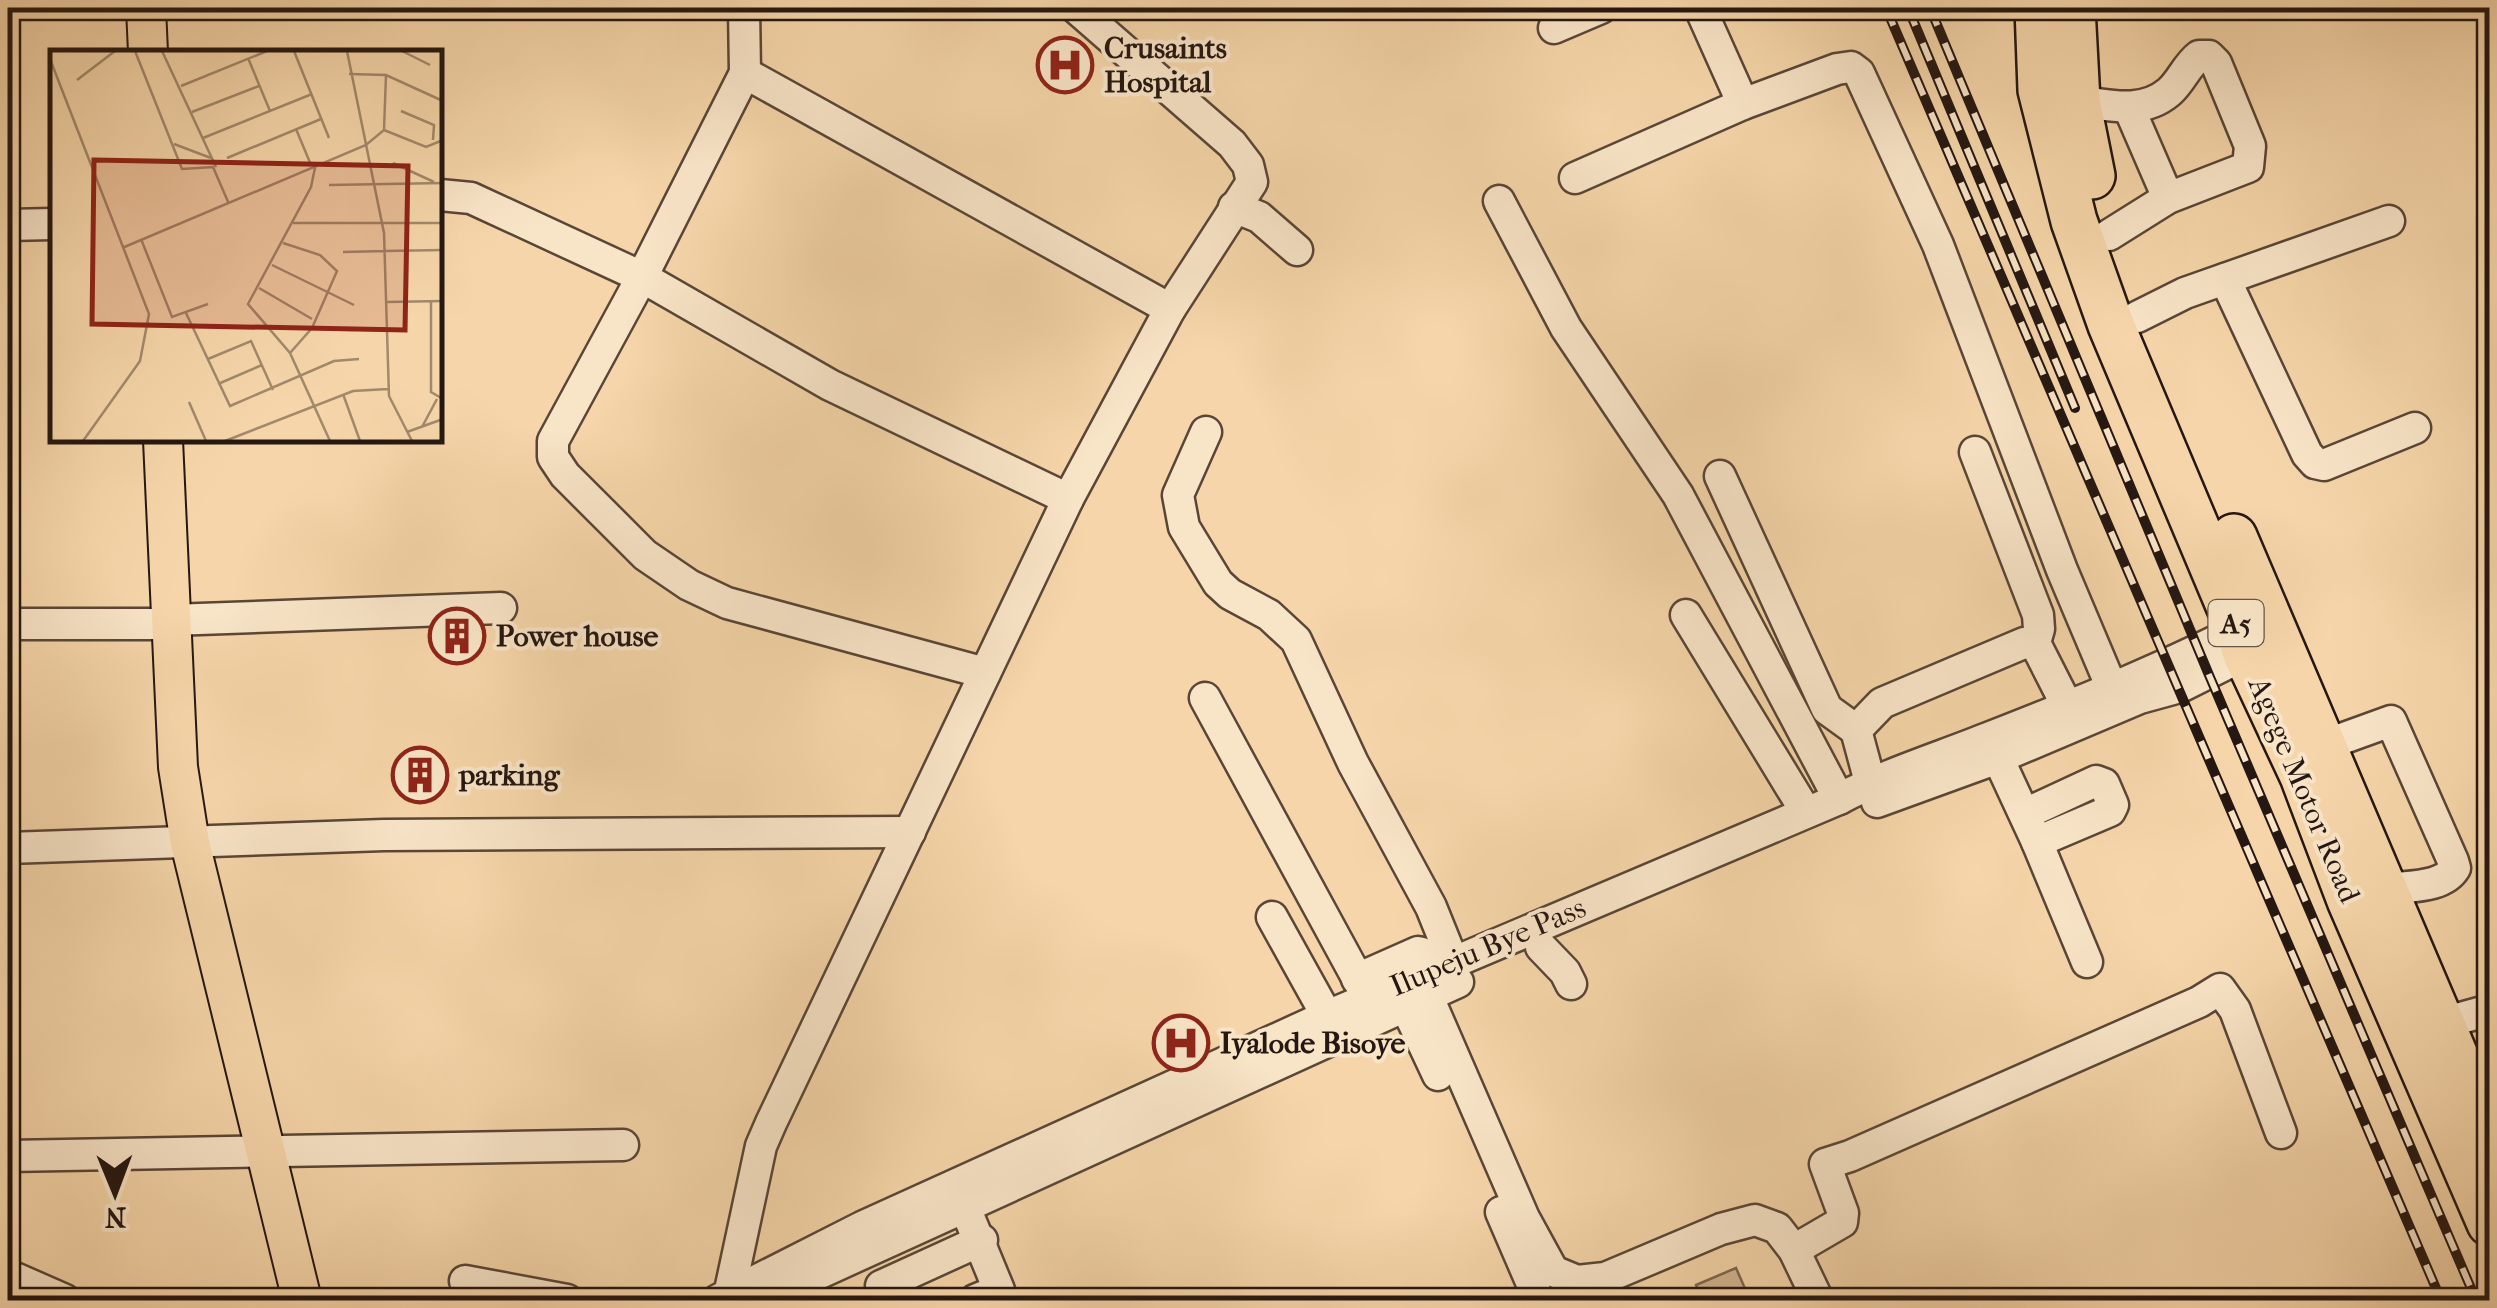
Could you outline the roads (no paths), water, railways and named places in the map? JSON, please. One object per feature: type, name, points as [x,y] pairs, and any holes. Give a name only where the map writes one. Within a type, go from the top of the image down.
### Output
[{"type":"highway","name":"Agege Motor Road","points":[[2038,8],[2040,90],[2074,221],[2112,326],[2258,634],[2322,746],[2367,893],[2490,1222]]},
{"type":"highway","name":"Agege Motor Road","points":[[2072,8],[2077,100],[2092,178],[2109,235],[2258,634],[2303,776],[2439,1024],[2490,1138]]},
{"type":"main road","points":[[146,8],[148,50]]},
{"type":"main road","points":[[163,442],[178,766],[190,843],[302,1300]]},
{"type":"street","points":[[744,8],[745,73],[642,278],[553,441],[552,457],[645,555],[689,586],[739,606],[985,673]]},
{"type":"street","points":[[725,1299],[761,1146],[1068,499],[1170,309],[1252,182],[1248,164],[1232,144],[1076,8]]},
{"type":"street","points":[[1554,28],[1601,8]]},
{"type":"street","points":[[1700,8],[1743,104]]},
{"type":"street","points":[[2077,100],[2129,108],[2149,104],[2169,92],[2199,56],[2209,56],[2216,62],[2250,146],[2248,168],[2168,198],[2109,235]]},
{"type":"street","points":[[1575,178],[1743,104],[1837,70],[1851,67],[1859,72],[1938,246],[2111,686]]},
{"type":"street","points":[[745,73],[1170,309]]},
{"type":"street","points":[[2129,108],[2168,198]]},
{"type":"street","points":[[442,195],[471,198],[642,278],[830,385],[1068,499]]},
{"type":"street","points":[[1499,201],[1566,328],[1678,495],[1839,800]]},
{"type":"street","points":[[1234,207],[1260,217],[1297,250]]},
{"type":"street","points":[[2137,318],[2185,293],[2389,221]]},
{"type":"street","points":[[8,225],[50,224]]},
{"type":"street","points":[[2226,278],[2307,454],[2315,463],[2324,464],[2415,428]]},
{"type":"street","points":[[1206,432],[1178,495],[1184,527],[1218,583],[1247,605],[1270,615],[1296,640],[1353,763],[1431,906],[1454,964]]},
{"type":"street","points":[[1974,452],[2038,615],[2035,643],[2062,698],[2058,708]]},
{"type":"street","points":[[1720,476],[1826,710],[1856,730],[1870,782]]},
{"type":"street","points":[[8,624],[170,622],[500,608]]},
{"type":"street","points":[[1686,615],[1806,812]]},
{"type":"street","name":"Ilupeju Bye Pass","points":[[766,1299],[1415,988],[1454,964],[1839,800],[1870,782],[2111,686],[2258,634]]},
{"type":"street","name":"Ilupeju Bye Pass","points":[[725,1299],[862,1227],[1327,1016],[1359,991],[1415,988],[1541,947],[1876,802],[2180,687],[2258,634]]},
{"type":"street","points":[[1856,730],[1882,703],[2024,643],[2035,643]]},
{"type":"street","points":[[1205,698],[1359,991],[1418,952],[1432,970],[1415,988]]},
{"type":"street","points":[[2322,746],[2391,721],[2454,868],[2450,875],[2424,886],[2367,893]]},
{"type":"street","points":[[1998,758],[2087,962]]},
{"type":"street","points":[[8,848],[384,835],[910,832]]},
{"type":"street","points":[[1272,917],[1327,1016]]},
{"type":"street","points":[[1541,947],[1571,984]]},
{"type":"street","points":[[1415,988],[1524,1218],[1553,1270],[1577,1281],[1605,1278],[1722,1229],[1754,1220],[1778,1228],[1794,1250],[1818,1300]]},
{"type":"street","points":[[1415,988],[1539,1300]]},
{"type":"street","points":[[1794,1250],[1842,1222],[1843,1213],[1825,1164],[2220,989],[2235,1010],[2282,1133]]},
{"type":"street","points":[[2439,1024],[2490,1010]]},
{"type":"street","points":[[8,1156],[623,1145]]},
{"type":"street","points":[[964,1205],[1000,1290],[975,1300]]},
{"type":"street","points":[[864,1253],[884,1293],[982,1240]]},
{"type":"street","points":[[8,1275],[65,1300]]},
{"type":"street","points":[[465,1281],[568,1300]]},
{"type":"railway","points":[[1886,8],[2441,1300]]},
{"type":"railway","points":[[1908,8],[2075,408]]},
{"type":"railway","points":[[1930,8],[2476,1300]]},
{"type":"place","name":"Crusaints Hospital","points":[[1065,65]]},
{"type":"place","name":"Power house","points":[[457,636]]},
{"type":"place","name":"parking","points":[[420,775]]},
{"type":"place","name":"Iyalode Bisoye","points":[[1181,1043]]}]
